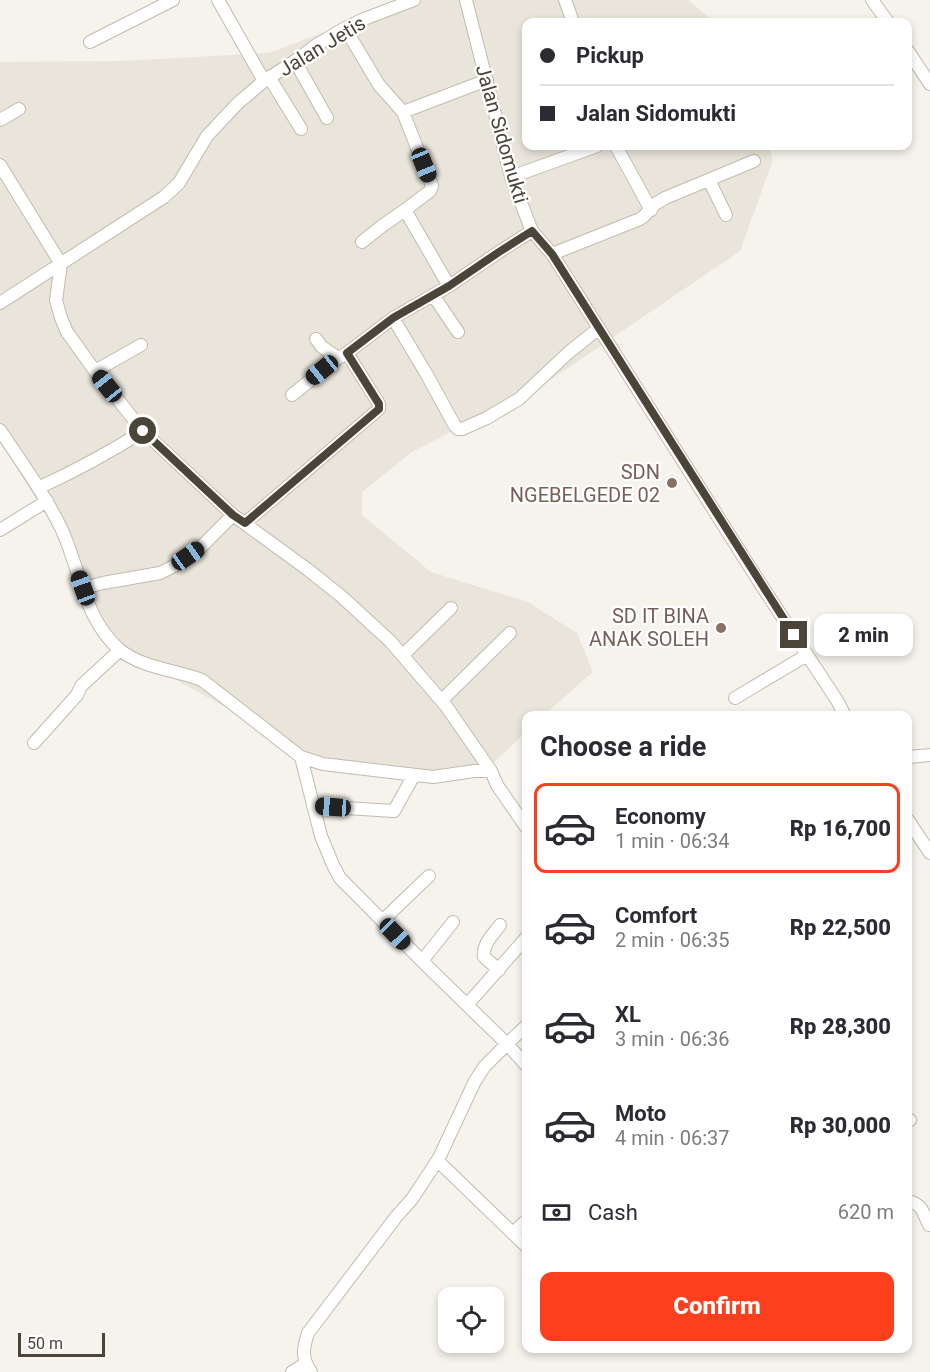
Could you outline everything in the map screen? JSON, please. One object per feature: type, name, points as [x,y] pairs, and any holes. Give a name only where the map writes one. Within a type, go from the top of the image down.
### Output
[{"type":"street","points":[[90,42],[173,0]]},
{"type":"street","name":"Jalan Jetis","points":[[61,264],[164,196],[179,183],[207,136],[238,103],[267,79],[345,28],[414,0]]},
{"type":"street","name":"Jalan Sidomukti","points":[[466,0],[511,177],[532,231],[552,254],[842,711]]},
{"type":"street","points":[[565,0],[572,18]]},
{"type":"street","points":[[872,0],[885,18]]},
{"type":"street","points":[[222,1],[267,79],[301,129]]},
{"type":"street","points":[[345,28],[379,85],[403,112],[432,186],[430,191],[362,242]]},
{"type":"street","points":[[912,57],[930,84]]},
{"type":"street","points":[[295,61],[327,118]]},
{"type":"street","points":[[403,112],[487,80]]},
{"type":"street","points":[[0,120],[19,109]]},
{"type":"street","points":[[511,177],[586,150]]},
{"type":"street","points":[[618,150],[651,210]]},
{"type":"street","points":[[552,254],[639,219],[655,204],[666,198],[754,161]]},
{"type":"street","points":[[0,165],[61,264],[56,300],[61,318],[67,332],[95,371],[143,431],[233,515],[308,568],[390,641],[442,700],[522,821]]},
{"type":"street","points":[[709,180],[726,215]]},
{"type":"street","points":[[405,210],[449,286]]},
{"type":"street","points":[[292,395],[393,318],[449,286],[532,231]]},
{"type":"street","points":[[0,303],[61,264]]},
{"type":"street","points":[[433,295],[458,332]]},
{"type":"street","points":[[393,318],[458,429],[496,413],[519,399],[598,328]]},
{"type":"street","points":[[245,523],[379,409],[379,404],[342,356],[322,347],[316,339]]},
{"type":"street","points":[[95,371],[141,345]]},
{"type":"street","points":[[0,430],[62,529],[95,619],[120,650],[131,657],[167,671],[202,680],[301,758],[323,765],[433,777],[491,771]]},
{"type":"street","points":[[38,488],[112,451],[143,431]]},
{"type":"street","points":[[0,530],[46,501]]},
{"type":"street","points":[[83,588],[103,582],[160,573],[200,548],[233,515]]},
{"type":"street","points":[[403,655],[451,608]]},
{"type":"street","points":[[442,700],[510,633]]},
{"type":"street","points":[[34,742],[76,696],[81,686],[120,650]]},
{"type":"street","points":[[735,698],[807,655]]},
{"type":"street","points":[[912,757],[930,755]]},
{"type":"street","points":[[301,758],[321,836],[340,878],[522,1061]]},
{"type":"street","points":[[313,806],[394,811],[414,775]]},
{"type":"street","points":[[912,826],[930,853]]},
{"type":"street","points":[[382,921],[429,876]]},
{"type":"street","points":[[422,961],[453,922]]},
{"type":"street","points":[[499,970],[484,957],[483,953],[484,946],[500,925]]},
{"type":"street","points":[[467,1005],[522,943]]},
{"type":"street","points":[[292,1372],[308,1368],[303,1348],[309,1333],[412,1199],[438,1161],[474,1083],[484,1067],[522,1030]]},
{"type":"street","points":[[438,1161],[522,1242]]},
{"type":"street","points":[[912,1202],[921,1208],[929,1225]]},
{"type":"street","points":[[513,1233],[522,1225]]},
{"type":"shaded area","points":[[409,0],[688,0],[710,18],[522,18],[522,150],[769,150],[773,160],[740,251],[546,383],[412,452],[362,492],[362,515],[431,572],[528,602],[577,633],[593,672],[549,711],[522,711],[522,736],[494,762],[434,773],[302,753],[279,736],[100,639],[54,527],[0,441],[0,62],[120,61],[269,53]]},
{"type":"place","name":"SDN NGEBELGEDE 02","points":[[672,483]]},
{"type":"place","name":"SD IT BINA ANAK SOLEH","points":[[721,628]]},
{"type":"route","points":[[143,431],[233,515],[245,523],[379,409],[379,404],[347,353],[393,318],[449,286],[532,231],[552,254],[794,635]]}]
